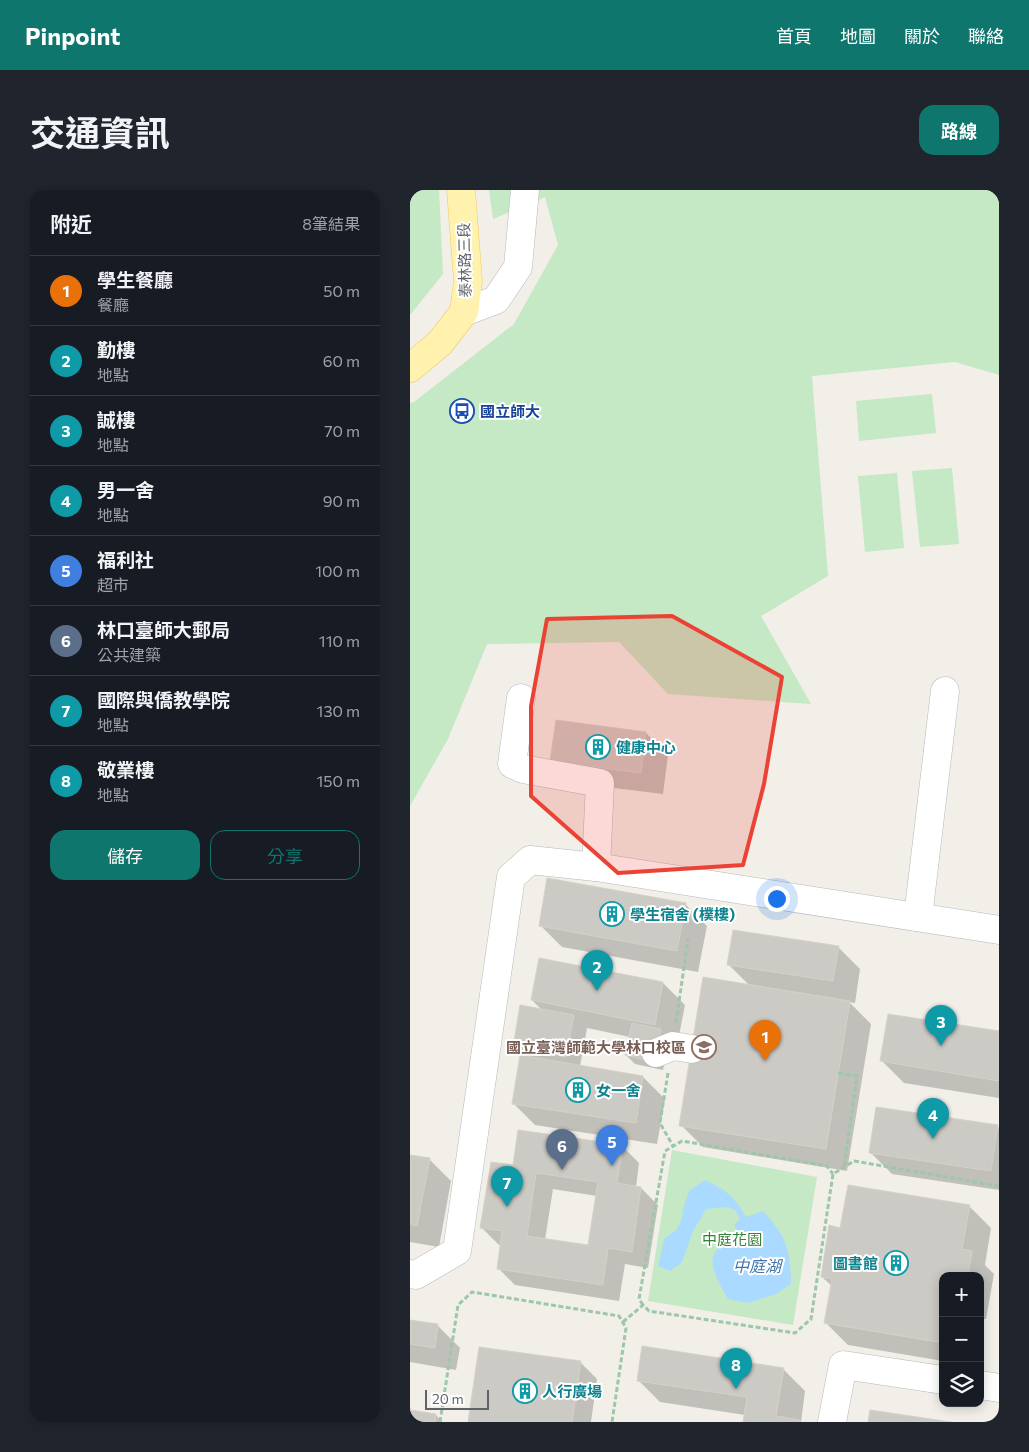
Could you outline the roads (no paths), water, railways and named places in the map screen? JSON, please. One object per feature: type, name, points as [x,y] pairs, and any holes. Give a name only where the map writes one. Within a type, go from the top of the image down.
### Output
[{"type":"main road","name":"泰林路三段","points":[[410,368],[440,343],[464,312],[468,281],[461,190]]},
{"type":"street","points":[[464,312],[496,300],[518,267],[525,190]]},
{"type":"street","points":[[918,917],[945,691]]},
{"type":"street","points":[[521,698],[512,764],[523,770],[600,783],[596,867]]},
{"type":"street","points":[[410,1274],[416,1276],[457,1251],[511,877],[530,860],[596,867],[999,930]]},
{"type":"street","points":[[656,1053],[673,1046],[692,1049]]},
{"type":"street","points":[[832,1422],[844,1365],[939,1379]]},
{"type":"street","points":[[984,1386],[999,1388]]},
{"type":"water","name":"中庭湖","points":[[705,1180],[729,1194],[746,1217],[763,1211],[771,1220],[786,1244],[790,1261],[791,1284],[776,1294],[748,1303],[728,1299],[717,1279],[713,1265],[716,1251],[721,1246],[739,1237],[734,1225],[740,1219],[736,1211],[727,1207],[706,1209],[693,1231],[682,1262],[670,1271],[658,1266],[664,1239],[676,1230],[682,1219],[689,1191]]},
{"type":"place","name":"國立師大","points":[[462,411]]},
{"type":"place","name":"健康中心","points":[[598,747]]},
{"type":"place","name":"學生宿舍 (樸樓)","points":[[612,914]]},
{"type":"place","name":"勤樓","points":[[597,991]]},
{"type":"place","name":"誠樓","points":[[941,1046]]},
{"type":"place","name":"國立臺灣師範大學林口校區","points":[[704,1047]]},
{"type":"place","name":"學生餐廳","points":[[765,1061]]},
{"type":"place","name":"女一舍","points":[[578,1090]]},
{"type":"place","name":"男一舍","points":[[933,1139]]},
{"type":"place","name":"福利社","points":[[612,1166]]},
{"type":"place","name":"林口臺師大郵局","points":[[562,1170]]},
{"type":"place","name":"國際與僑教學院","points":[[507,1207]]},
{"type":"place","name":"圖書館","points":[[896,1263]]},
{"type":"place","name":"敬業樓","points":[[736,1389]]},
{"type":"place","name":"人行廣場","points":[[525,1391]]},
{"type":"park label","name":"中庭花園","points":[[732,1239]]}]
